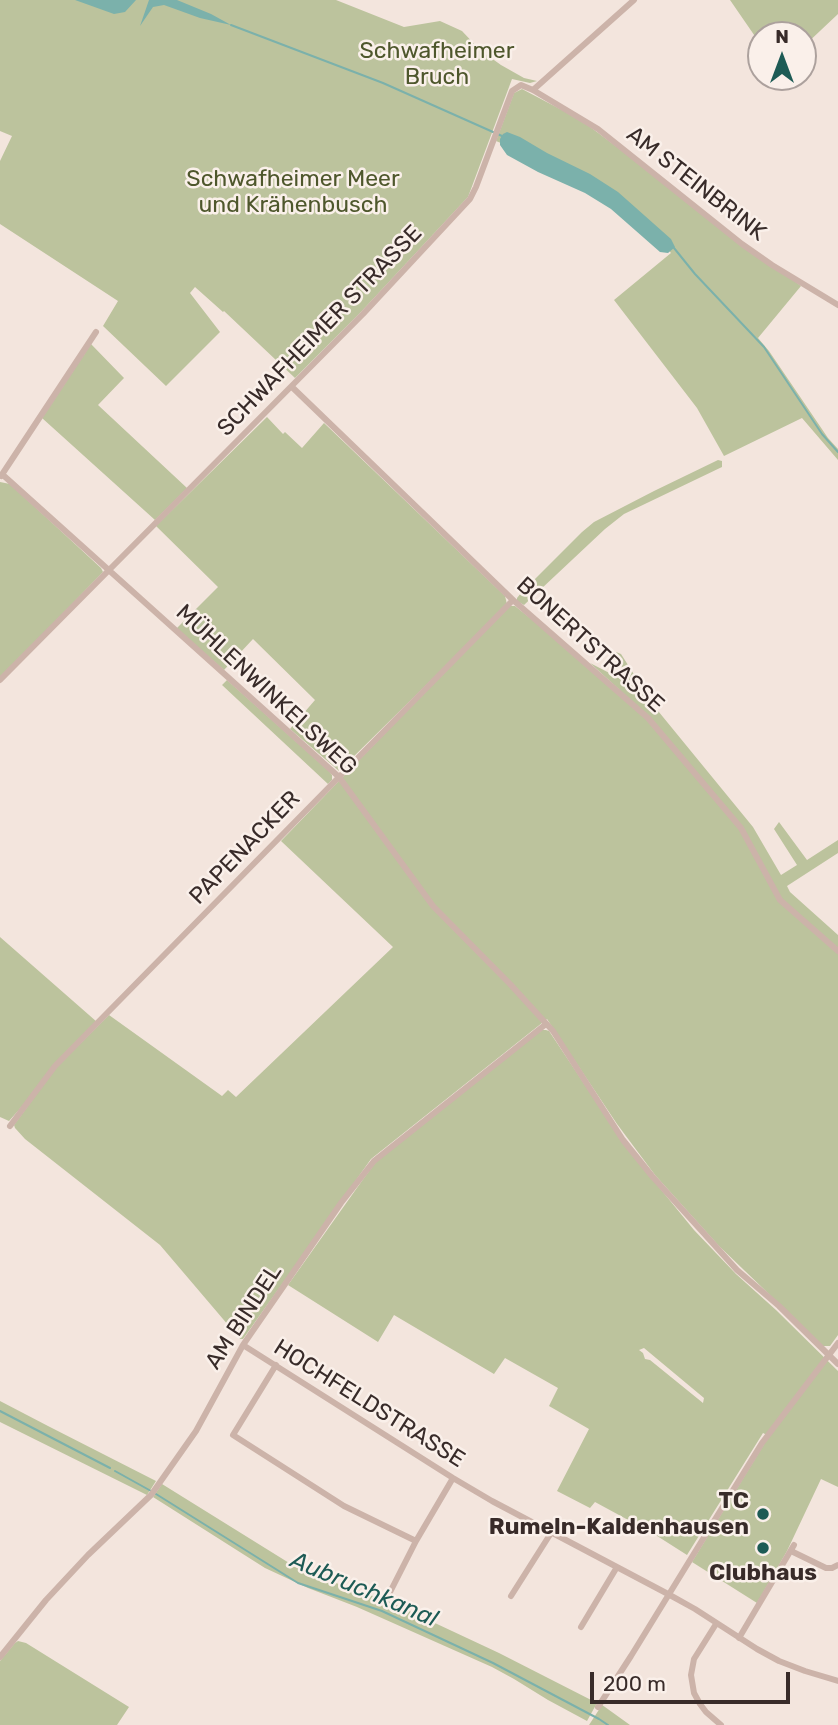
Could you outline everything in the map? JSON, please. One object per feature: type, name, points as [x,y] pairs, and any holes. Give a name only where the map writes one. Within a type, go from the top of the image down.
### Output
[{"type":"street","name":"SCHWAFHEIMER STRASSE","points":[[0,680],[292,387],[470,199],[512,91],[521,85],[533,90],[634,0]]},
{"type":"street","name":"AM STEINBRINK","points":[[533,90],[598,129],[742,244],[838,305]]},
{"type":"street","points":[[1,476],[96,332]]},
{"type":"street","name":"BONERTSTRASSE","points":[[292,387],[513,600],[648,719],[741,828],[780,900],[838,951]]},
{"type":"street","name":"MÜHLENWINKELSWEG","points":[[1,476],[339,777],[433,906],[553,1031],[623,1140],[652,1177],[737,1270],[838,1364]]},
{"type":"street","name":"PAPENACKER","points":[[10,1126],[55,1066],[513,600]]},
{"type":"street","name":"AM BINDEL","points":[[0,1657],[46,1600],[158,1485],[196,1431],[243,1345],[341,1203],[374,1161],[546,1024]]},
{"type":"street","points":[[598,1707],[755,1453],[838,1343]]},
{"type":"street","name":"HOCHFELDSTRASSE","points":[[243,1345],[453,1478],[695,1609],[779,1661],[838,1681]]},
{"type":"street","points":[[276,1365],[233,1435],[344,1506],[416,1541]]},
{"type":"street","points":[[385,1602],[416,1541],[453,1478]]},
{"type":"street","points":[[511,1596],[551,1533]]},
{"type":"street","points":[[739,1638],[792,1548],[826,1568],[838,1565]]},
{"type":"street","points":[[581,1627],[617,1567]]},
{"type":"street","points":[[716,1624],[694,1659],[691,1682],[700,1704],[721,1725]]},
{"type":"green space","name":"Schwafheimer Meer und Krähenbusch","points":[[0,0],[336,0],[404,27],[440,21],[462,31],[480,50],[501,65],[524,78],[537,81],[530,83],[512,79],[468,197],[295,378],[195,287],[190,293],[220,332],[166,386],[103,326],[118,301],[0,224],[0,161],[12,136],[0,131]]},
{"type":"green space","points":[[730,0],[838,0],[838,14],[817,34],[817,21],[747,21],[747,25]]},
{"type":"green space","points":[[522,89],[579,119],[801,286],[758,338],[838,449],[838,460],[802,418],[724,456],[697,408],[614,300],[671,253],[654,233],[575,174],[496,141],[514,93]]},
{"type":"green space","points":[[91,344],[124,378],[98,405],[187,488],[155,520],[42,418]]},
{"type":"green space","points":[[267,417],[283,434],[285,432],[302,448],[324,423],[505,596],[506,600],[507,605],[339,771],[290,729],[315,700],[253,639],[224,670],[176,629],[218,587],[156,526]]},
{"type":"green space","points":[[718,460],[722,461],[722,467],[624,514],[524,605],[517,601],[521,593],[594,522]]},
{"type":"green space","points":[[0,482],[10,484],[103,572],[0,678]]},
{"type":"green space","points":[[508,606],[515,606],[622,692],[590,663],[623,680],[624,672],[615,655],[616,652],[621,654],[654,706],[753,827],[781,875],[797,865],[774,829],[779,822],[807,860],[838,840],[838,853],[787,886],[790,892],[838,935],[838,1335],[830,1346],[823,1346],[719,1246],[655,1175],[617,1124],[547,1019],[371,1159],[243,1339],[240,1339],[160,1245],[25,1139],[15,1128],[14,1125],[55,1069],[109,1015],[222,1096],[228,1090],[236,1097],[393,947],[281,841]]},
{"type":"green space","points":[[227,680],[329,771],[332,780],[328,784],[222,685]]},
{"type":"green space","points":[[0,937],[97,1022],[9,1121],[0,1117]]},
{"type":"green space","points":[[540,1030],[549,1031],[627,1148],[694,1230],[838,1371],[838,1487],[821,1479],[787,1551],[757,1603],[692,1562],[769,1436],[763,1433],[687,1555],[595,1502],[590,1508],[557,1491],[589,1429],[549,1406],[558,1388],[505,1358],[494,1374],[394,1315],[378,1342],[288,1285],[376,1162]],"holes":[[[644,1348],[704,1398],[703,1403],[650,1360],[645,1359],[639,1350]]]},
{"type":"green space","points":[[0,1401],[156,1481],[147,1495],[0,1422]]},
{"type":"green space","points":[[162,1484],[302,1571],[390,1602],[597,1703],[587,1721],[492,1667],[265,1568],[153,1497]]},
{"type":"green space","points":[[18,1641],[26,1643],[129,1707],[117,1725],[0,1725],[0,1661]]},
{"type":"green space","points":[[602,1705],[605,1707],[630,1725],[589,1725]]},
{"type":"water","points":[[75,0],[136,0],[125,12],[114,14]]},
{"type":"water","points":[[149,0],[177,0],[231,25],[200,18],[164,5],[153,7],[140,26]]},
{"type":"water","points":[[507,132],[590,174],[618,192],[671,239],[675,247],[668,253],[660,252],[611,209],[585,193],[507,155],[500,145],[500,139]]},
{"type":"waterway","points":[[231,25],[383,83],[502,136]]},
{"type":"waterway","points":[[674,248],[764,347],[822,434],[838,452]]},
{"type":"waterway","points":[[0,1411],[110,1468]]},
{"type":"waterway","name":"Aubruchkanal","points":[[115,1471],[151,1491]]},
{"type":"waterway","name":"Aubruchkanal","points":[[156,1494],[298,1583],[382,1611],[493,1663],[608,1725]]},
{"type":"place","name":"TC Rumeln-Kaldenhausen","points":[[763,1514]]},
{"type":"place","name":"Clubhaus","points":[[763,1548]]},
{"type":"park label","name":"Schwafheimer Bruch","points":[[437,64]]}]
